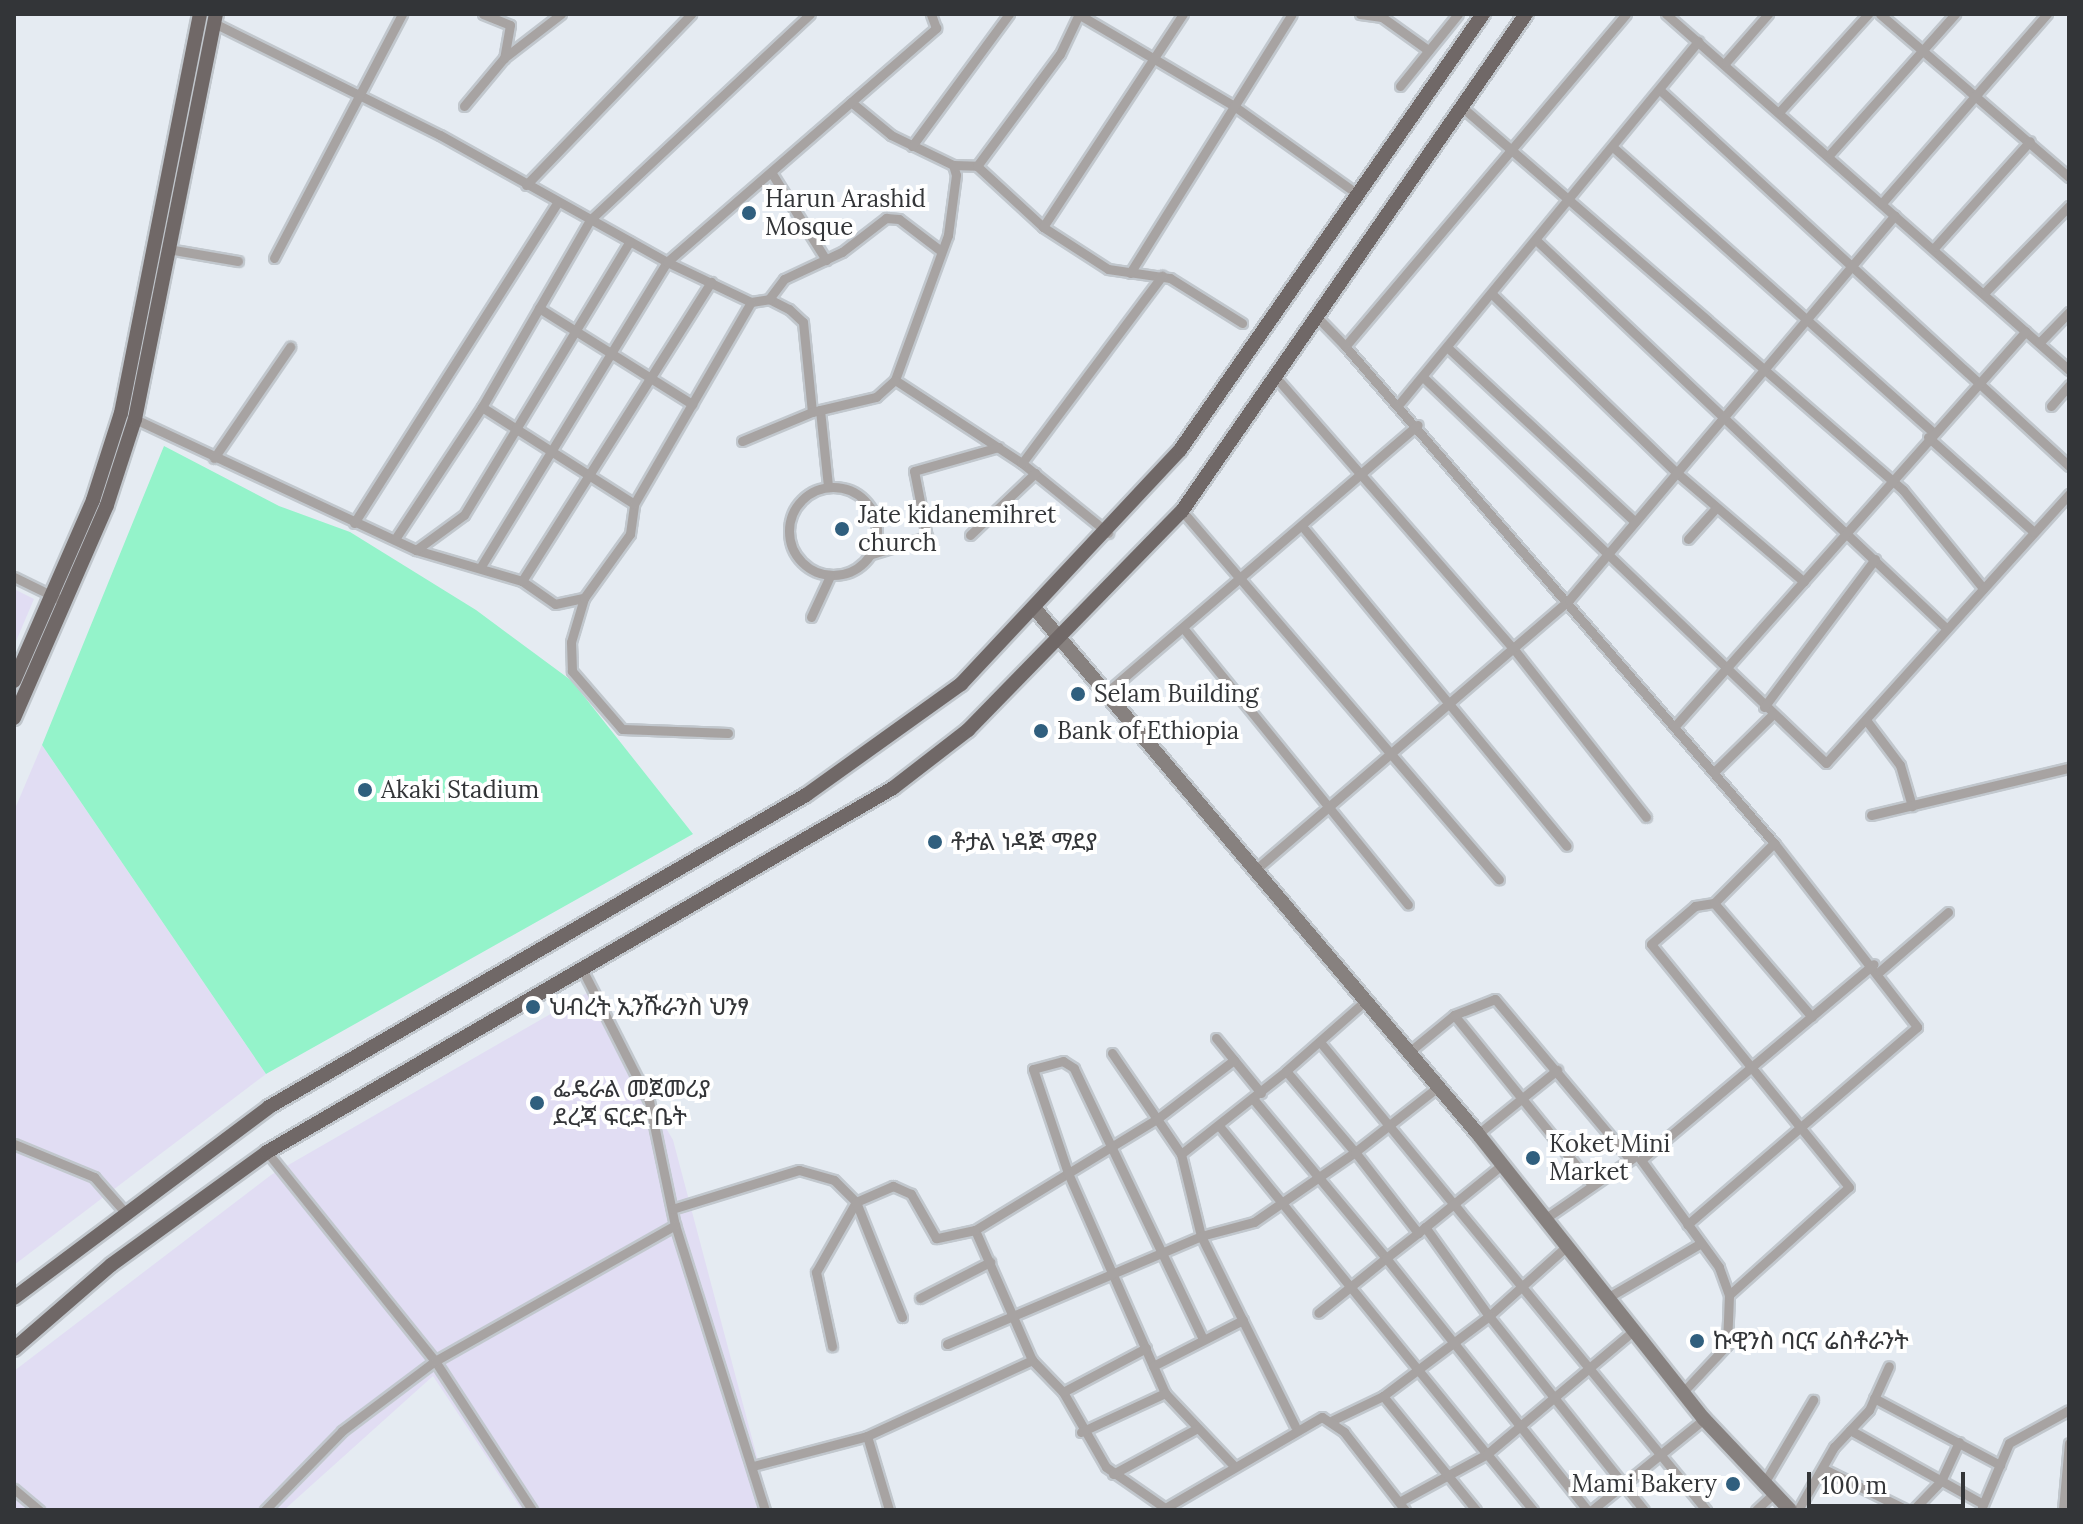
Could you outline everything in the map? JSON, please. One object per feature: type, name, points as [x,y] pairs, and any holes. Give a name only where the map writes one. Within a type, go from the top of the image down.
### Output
[{"type":"main road","points":[[14,718],[59,598],[121,413],[200,14]]},
{"type":"main road","points":[[14,1298],[123,1210],[269,1107],[888,743],[1036,610],[1109,533],[1189,438],[1483,14]]},
{"type":"main road","points":[[14,1349],[111,1265],[267,1152],[893,788],[968,730],[1182,511],[1279,381],[1526,14]]},
{"type":"main road","points":[[14,681],[59,598],[135,419],[215,18]]},
{"type":"street","points":[[274,258],[402,14]]},
{"type":"street","points":[[483,14],[510,25]]},
{"type":"street","points":[[504,58],[510,25],[517,14]]},
{"type":"street","points":[[464,106],[504,58],[561,14]]},
{"type":"street","points":[[526,185],[691,14]]},
{"type":"street","points":[[395,539],[482,407],[590,220],[810,14]]},
{"type":"street","points":[[480,568],[615,356],[667,262],[936,28],[931,14]]},
{"type":"street","points":[[912,146],[1009,14]]},
{"type":"street","points":[[977,166],[1060,54],[1079,14],[1154,62],[1234,106],[1359,195]]},
{"type":"street","points":[[1043,227],[1183,14]]},
{"type":"street","points":[[1130,273],[1292,14]]},
{"type":"street","points":[[1360,14],[1382,17],[1428,50]]},
{"type":"street","points":[[1400,86],[1458,14]]},
{"type":"street","points":[[1345,346],[1626,14]]},
{"type":"street","points":[[1726,62],[1768,14]]},
{"type":"street","points":[[1781,110],[1868,14]]},
{"type":"street","points":[[1880,14],[2069,177]]},
{"type":"street","points":[[1830,154],[1924,54],[1955,14]]},
{"type":"street","points":[[1882,203],[2047,14]]},
{"type":"street","points":[[1672,16],[1935,247],[2069,370]]},
{"type":"street","points":[[215,18],[667,262],[751,302],[769,299],[793,273],[826,260],[893,217],[941,251]]},
{"type":"street","points":[[1400,403],[1661,91],[1698,41]]},
{"type":"street","points":[[1661,91],[2069,466]]},
{"type":"street","points":[[851,102],[912,146],[953,165],[977,166],[1043,227],[1108,269],[1162,276],[1242,323]]},
{"type":"street","points":[[1463,108],[1514,149],[1761,371],[1890,480],[1983,588]]},
{"type":"street","points":[[1935,247],[2030,141]]},
{"type":"street","points":[[1614,148],[1805,316],[2034,532]]},
{"type":"street","points":[[742,441],[816,411],[876,397],[895,380],[952,221],[953,165]]},
{"type":"street","points":[[771,172],[826,260]]},
{"type":"street","points":[[354,523],[557,203]]},
{"type":"street","points":[[1985,292],[2069,206]]},
{"type":"street","points":[[1251,873],[1325,805],[1569,600],[1609,558],[1635,522],[1805,316],[1895,215]]},
{"type":"street","points":[[1536,240],[1721,421],[1847,531],[1946,628]]},
{"type":"street","points":[[416,550],[464,515],[578,332],[630,241]]},
{"type":"street","points":[[168,249],[238,261]]},
{"type":"street","points":[[1022,463],[1162,276]]},
{"type":"street","points":[[522,581],[592,475],[711,282]]},
{"type":"street","points":[[1492,294],[1677,473],[1804,582]]},
{"type":"street","points":[[769,299],[803,322],[828,486]]},
{"type":"street","points":[[728,733],[622,729],[572,671],[571,642],[584,598],[623,548],[634,504],[751,302]]},
{"type":"street","points":[[539,308],[692,404]]},
{"type":"street","points":[[2039,343],[2069,312]]},
{"type":"street","points":[[1320,320],[1400,403],[1569,600],[1877,967],[1913,1019],[1915,1034],[1687,1225]]},
{"type":"street","points":[[1675,726],[1730,672],[1890,480],[2026,331]]},
{"type":"street","points":[[214,458],[290,347]]},
{"type":"street","points":[[1448,348],[1635,522]]},
{"type":"street","points":[[1423,377],[1772,715],[1826,763],[2069,494]]},
{"type":"street","points":[[895,380],[1022,463],[1109,533]]},
{"type":"street","points":[[1279,381],[1513,648],[1646,817]]},
{"type":"street","points":[[2051,406],[2069,385]]},
{"type":"street","points":[[482,407],[518,426],[634,504]]},
{"type":"street","points":[[135,419],[416,550],[522,581],[555,604],[584,598]]},
{"type":"street","points":[[1106,693],[1418,425]]},
{"type":"street","points":[[872,554],[877,522],[871,507],[852,491],[828,486],[800,501],[789,532],[801,562],[830,576],[861,566],[872,554],[927,537],[914,471],[999,447]]},
{"type":"street","points":[[970,535],[1035,473]]},
{"type":"street","points":[[1688,539],[1716,508]]},
{"type":"street","points":[[1182,511],[1499,879]]},
{"type":"street","points":[[1302,526],[1567,846]]},
{"type":"street","points":[[1764,707],[1875,559]]},
{"type":"street","points":[[811,617],[830,576]]},
{"type":"street","points":[[14,577],[59,598]]},
{"type":"street","points":[[1036,610],[1062,636],[1251,873],[1503,1164],[1704,1419],[1790,1510]]},
{"type":"street","points":[[1184,629],[1408,905]]},
{"type":"street","points":[[1714,772],[1772,715]]},
{"type":"street","points":[[1866,720],[1900,765],[1912,806]]},
{"type":"street","points":[[1871,815],[2069,768]]},
{"type":"street","points":[[1729,1295],[1849,1193],[1802,1128],[1651,944],[1695,906],[1714,903],[1774,843]]},
{"type":"street","points":[[1714,903],[1812,1017]]},
{"type":"street","points":[[1641,1160],[1812,1017],[1948,912]]},
{"type":"street","points":[[581,967],[649,1101],[675,1225],[765,1510]]},
{"type":"street","points":[[1409,1052],[1454,1015],[1495,999],[1628,1157],[1641,1160],[1701,1243],[1729,1295],[1722,1355],[1683,1392]]},
{"type":"street","points":[[1181,1154],[1258,1097],[1365,1001]]},
{"type":"street","points":[[1454,1015],[1592,1185]]},
{"type":"street","points":[[1216,1038],[1320,1177],[1519,1427],[1590,1510],[1704,1419]]},
{"type":"street","points":[[1320,1042],[1391,1124],[1520,1288],[1706,1510]]},
{"type":"street","points":[[1112,1053],[1181,1154],[1201,1236],[1295,1426]]},
{"type":"street","points":[[832,1346],[816,1272],[856,1202],[904,1186],[936,1238],[975,1230],[1157,1119],[1234,1060]]},
{"type":"street","points":[[1203,1339],[1116,1145],[1069,1062],[1033,1069],[1068,1173],[1119,1276],[1165,1393],[1233,1465]]},
{"type":"street","points":[[1478,1134],[1557,1070]]},
{"type":"street","points":[[1286,1071],[1422,1230],[1644,1510]]},
{"type":"street","points":[[947,1344],[1017,1312],[1119,1276],[1201,1236],[1254,1222],[1280,1199],[1320,1177],[1355,1152],[1438,1087]]},
{"type":"street","points":[[1220,1127],[1351,1286],[1417,1372],[1533,1510]]},
{"type":"street","points":[[14,1144],[94,1177],[123,1210]]},
{"type":"street","points":[[267,1152],[435,1361],[532,1510]]},
{"type":"street","points":[[1546,1218],[1628,1157]]},
{"type":"street","points":[[1318,1313],[1503,1164]]},
{"type":"street","points":[[672,1209],[811,1169],[856,1202],[902,1317]]},
{"type":"street","points":[[265,1510],[342,1431],[435,1361],[675,1225]]},
{"type":"street","points":[[975,1230],[1017,1312],[1032,1360],[1063,1392],[1081,1432],[1113,1474],[1164,1509],[1295,1426],[1333,1420],[1383,1396],[1489,1316],[1566,1247]]},
{"type":"street","points":[[1607,1298],[1701,1243]]},
{"type":"street","points":[[920,1298],[990,1262]]},
{"type":"street","points":[[1153,1366],[1243,1320]]},
{"type":"street","points":[[1333,1420],[1402,1506],[1487,1454],[1634,1330]]},
{"type":"street","points":[[1063,1392],[1146,1348]]},
{"type":"street","points":[[753,1466],[867,1436],[1032,1360]]},
{"type":"street","points":[[1798,1510],[1874,1398],[1889,1366]]},
{"type":"street","points":[[1081,1432],[1165,1393]]},
{"type":"street","points":[[1383,1396],[1476,1510]]},
{"type":"street","points":[[1874,1398],[2000,1465]]},
{"type":"street","points":[[1756,1510],[1813,1400]]},
{"type":"street","points":[[1850,1430],[1982,1507],[2000,1465],[2021,1431],[2069,1410]]},
{"type":"street","points":[[1113,1474],[1196,1429]]},
{"type":"street","points":[[867,1436],[889,1510]]},
{"type":"street","points":[[1826,1470],[1910,1510],[1941,1481],[1959,1442]]},
{"type":"street","points":[[2063,1510],[2069,1443]]},
{"type":"street","points":[[14,1489],[39,1510]]},
{"type":"shaded area","points":[[14,589],[34,599],[14,646]]},
{"type":"shaded area","points":[[42,745],[266,1074],[14,1265],[14,811]]},
{"type":"shaded area","points":[[587,993],[673,1140],[771,1510],[522,1510],[433,1376],[284,1510],[14,1510],[14,1371],[271,1175]]},
{"type":"green space","name":"Akaki Stadium","points":[[164,446],[279,506],[350,532],[476,610],[572,681],[693,834],[266,1074],[42,745]]},
{"type":"place","name":"Harun Arashid Mosque","points":[[749,213]]},
{"type":"place","name":"Jate kidanemihret church","points":[[842,529]]},
{"type":"place","name":"Selam Building","points":[[1078,694]]},
{"type":"place","name":"Bank of Ethiopia","points":[[1041,731]]},
{"type":"place","name":"Akaki Stadium","points":[[365,790]]},
{"type":"place","name":"ቶታል ነዳጅ ማደያ","points":[[935,842]]},
{"type":"place","name":"ህብረት ኢንሹራንስ ህንፃ","points":[[533,1007]]},
{"type":"place","name":"ፌዴራል መጀመሪያ ደረጃ ፍርድ ቤት","points":[[537,1103]]},
{"type":"place","name":"Koket Mini Market","points":[[1533,1158]]},
{"type":"place","name":"ኩዊንስ ባርና ሬስቶራንት","points":[[1697,1341]]},
{"type":"place","name":"Mami Bakery","points":[[1733,1484]]}]
